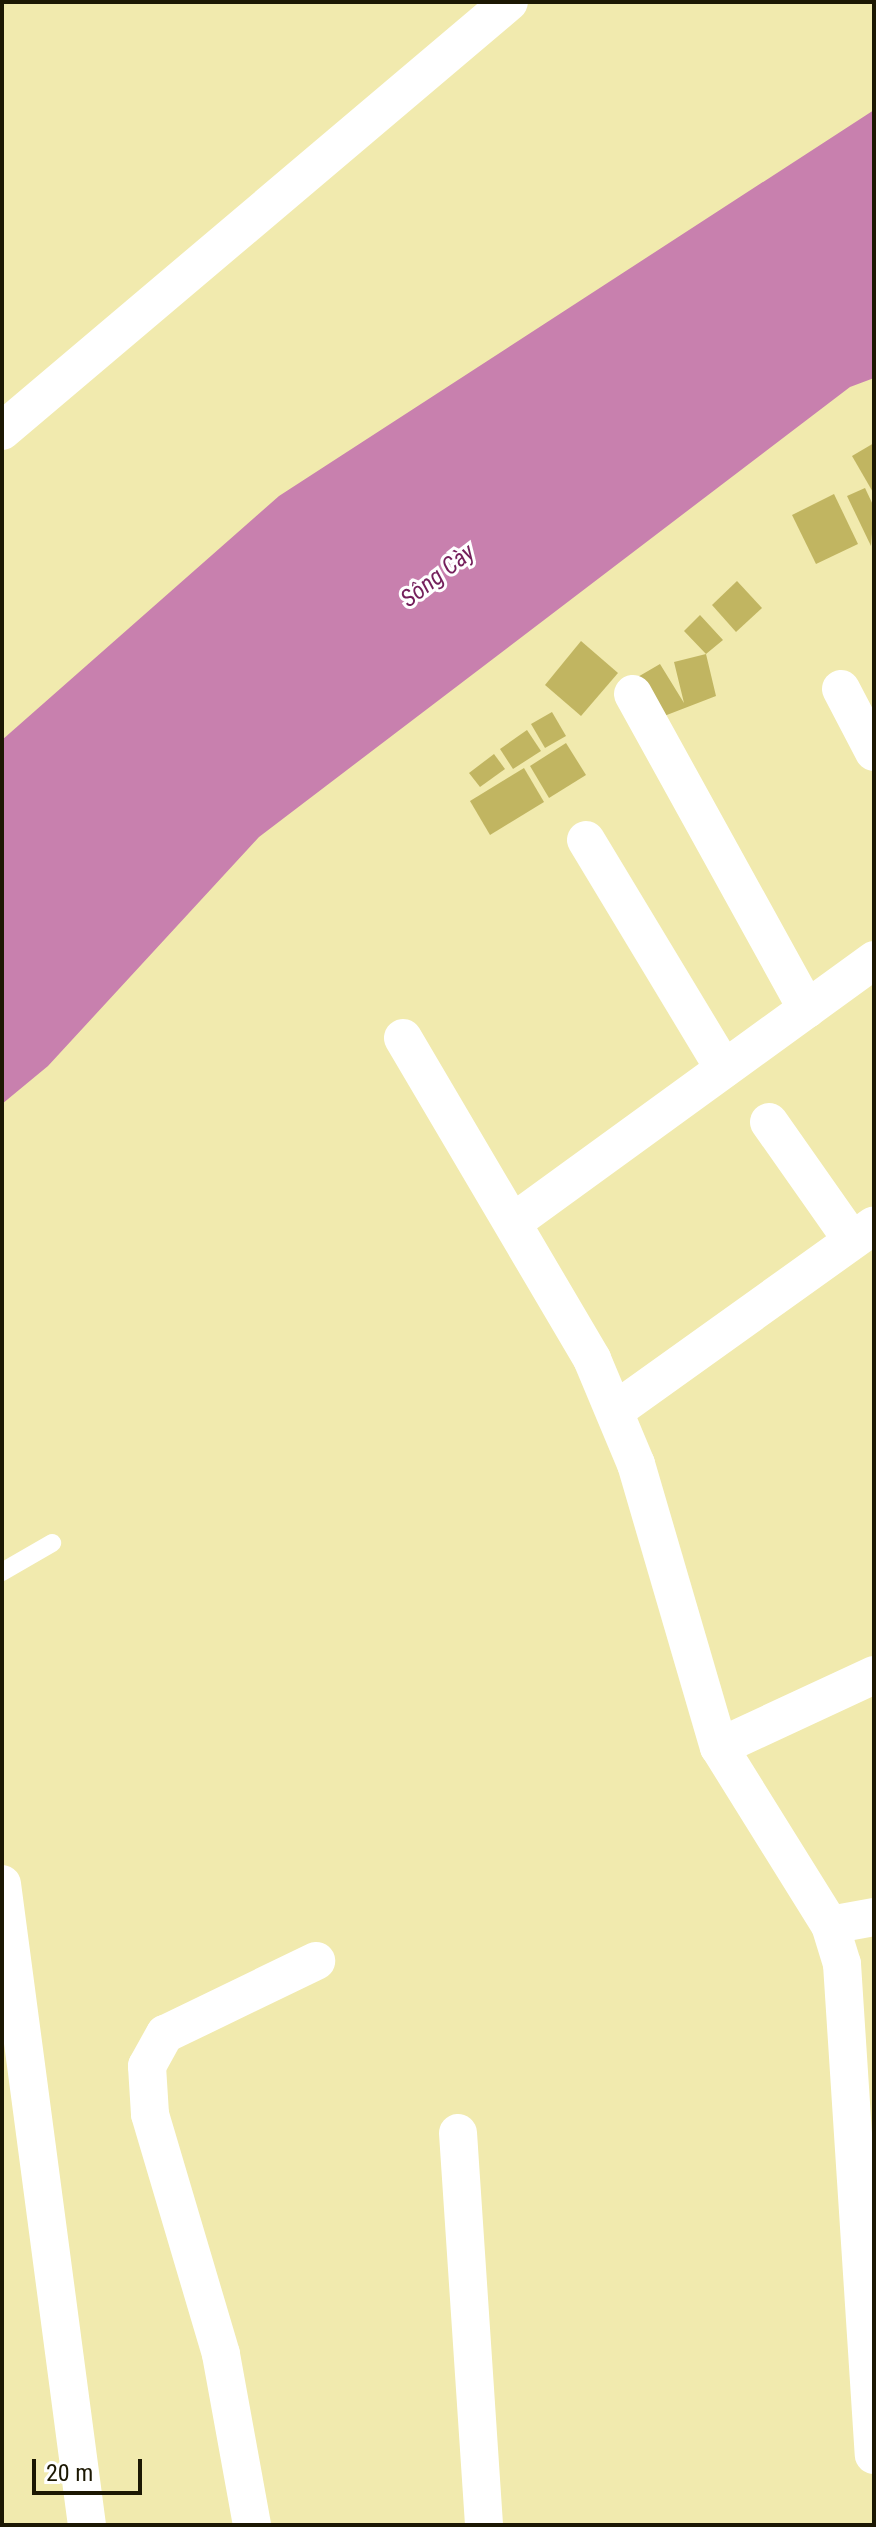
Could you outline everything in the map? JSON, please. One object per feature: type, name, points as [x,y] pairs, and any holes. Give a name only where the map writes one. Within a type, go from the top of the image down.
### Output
[{"type":"street","points":[[10,407],[509,2]]},
{"type":"street","points":[[841,689],[874,752]]},
{"type":"street","points":[[633,694],[807,1009]]},
{"type":"street","points":[[586,840],[724,1069]]},
{"type":"street","points":[[515,1221],[874,960]]},
{"type":"street","points":[[403,1038],[515,1221],[616,1410],[719,1747],[830,1925],[842,1964],[874,2455]]},
{"type":"street","points":[[616,1410],[863,1233],[769,1122]]},
{"type":"street","points":[[719,1747],[874,1675]]},
{"type":"street","points":[[2,1884],[87,2525]]},
{"type":"street","points":[[830,1925],[874,1917]]},
{"type":"street","points":[[252,2525],[202,2277],[150,2114],[147,2066],[165,2034],[316,1961]]},
{"type":"street","points":[[458,2133],[484,2525]]},
{"type":"lane","points":[[2,1572],[52,1543]]},
{"type":"water","name":"Sông Cày","points":[[874,110],[874,378],[850,387],[259,837],[48,1066],[2,1104],[2,740],[279,496]]},
{"type":"building","points":[[874,443],[874,494],[852,456]]},
{"type":"building","points":[[865,488],[874,507],[871,546],[847,496]]},
{"type":"building","points":[[834,494],[858,544],[816,564],[792,515]]},
{"type":"building","points":[[737,581],[762,608],[736,632],[712,605]]},
{"type":"building","points":[[700,615],[723,640],[706,654],[684,631]]},
{"type":"building","points":[[581,641],[618,673],[581,716],[545,685]]},
{"type":"building","points":[[706,654],[716,696],[659,718],[636,678],[660,664],[684,703],[674,662]]},
{"type":"building","points":[[552,712],[566,736],[545,748],[531,724]]},
{"type":"building","points":[[527,730],[541,751],[513,769],[500,749]]},
{"type":"building","points":[[566,743],[586,775],[549,798],[530,766]]},
{"type":"building","points":[[494,754],[505,769],[480,787],[469,773]]},
{"type":"building","points":[[524,768],[544,802],[490,835],[470,801]]}]
